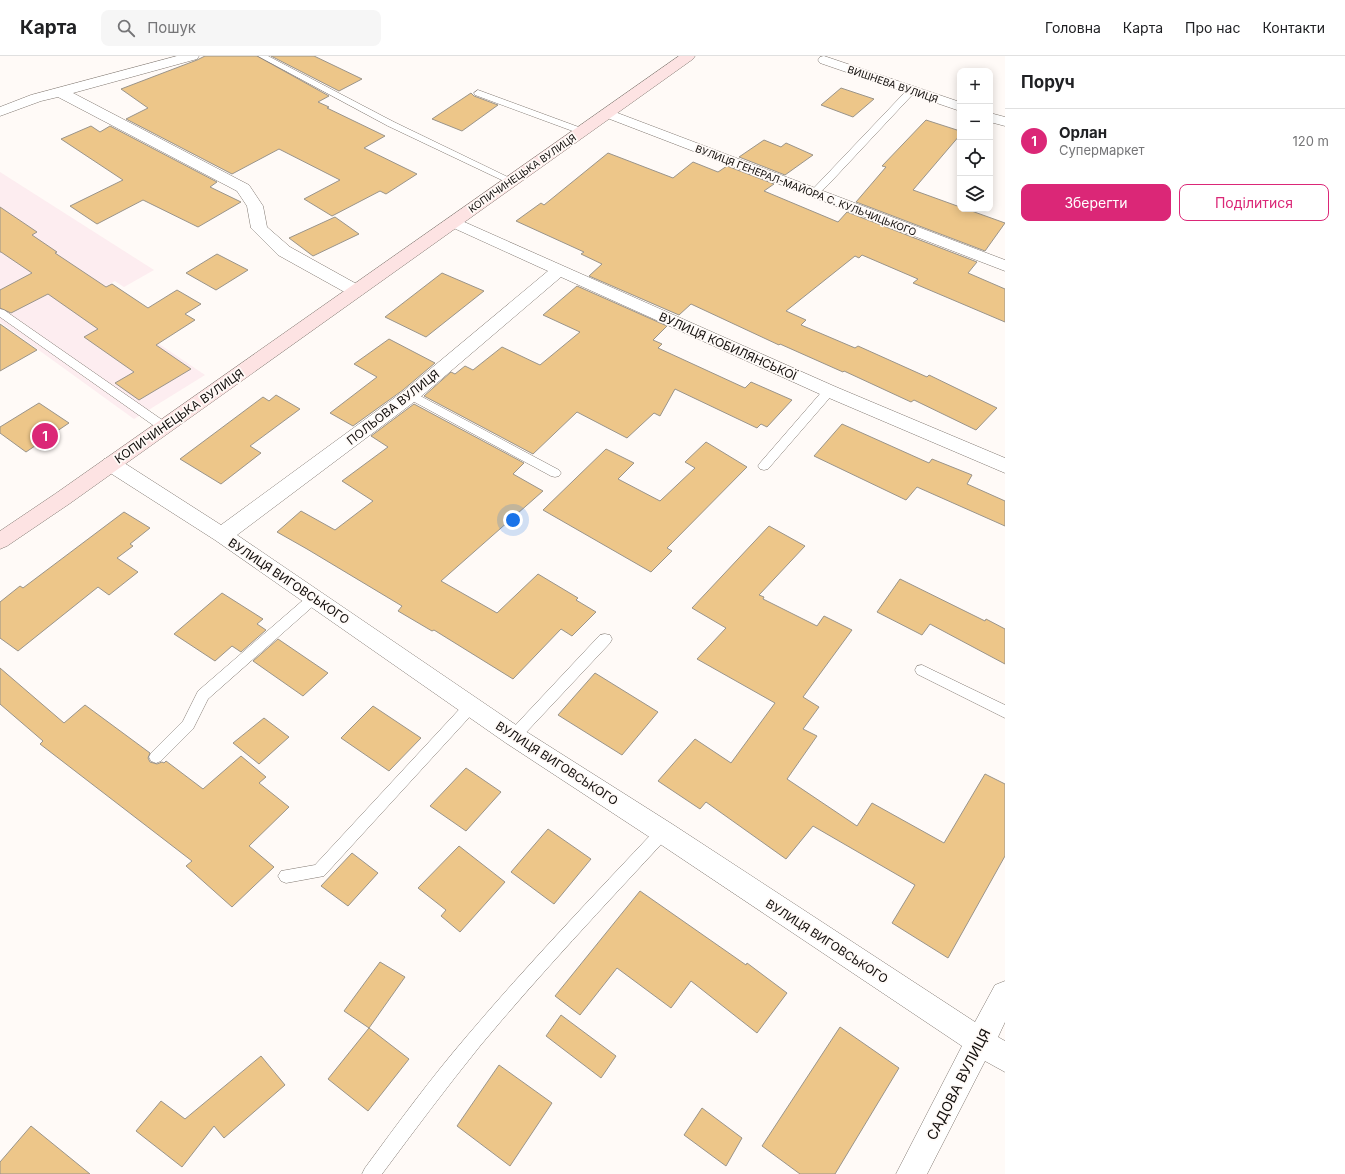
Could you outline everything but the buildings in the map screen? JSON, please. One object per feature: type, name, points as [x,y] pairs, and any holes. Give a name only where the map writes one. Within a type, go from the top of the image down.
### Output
[{"type":"main road","name":"КОПИЧИНЕЦЬКА ВУЛИЦЯ","points":[[0,541],[164,427],[688,56]]},
{"type":"street","points":[[0,112],[36,98],[192,56]]},
{"type":"street","name":"ВИШНЕВА ВУЛИЦЯ","points":[[825,60],[957,106]]},
{"type":"street","points":[[60,92],[243,188],[253,200],[257,209],[259,218],[258,228],[284,251],[356,291]]},
{"type":"street","name":"ВУЛИЦЯ ГЕНЕРАЛ-МАЙОРА С. КУЛЬЧИЦЬКОГО","points":[[607,114],[1005,266]]},
{"type":"street","points":[[993,118],[1005,122]]},
{"type":"street","name":"ВУЛИЦЯ КОБИЛЯНСЬКОЇ","points":[[453,222],[558,271],[829,391],[1005,466]]},
{"type":"street","name":"ПОЛЬОВА ВУЛИЦЯ","points":[[222,535],[411,395],[558,271]]},
{"type":"street","name":"ВУЛИЦЯ ВИГОВСЬКОГО","points":[[111,464],[222,535],[514,736],[663,832],[1005,1058]]},
{"type":"street","name":"САДОВА ВУЛИЦЯ","points":[[911,1174],[1005,994]]},
{"type":"lane","points":[[262,56],[391,124],[511,181]]},
{"type":"lane","points":[[814,193],[911,90]]},
{"type":"lane","points":[[478,93],[581,131]]},
{"type":"lane","points":[[0,312],[164,427]]},
{"type":"lane","points":[[764,466],[829,391]]},
{"type":"lane","points":[[411,395],[555,473]]},
{"type":"lane","points":[[156,757],[188,725],[203,695],[314,598]]},
{"type":"lane","points":[[514,736],[605,639]]},
{"type":"lane","points":[[922,670],[1005,712]]},
{"type":"lane","points":[[286,876],[319,871],[471,706]]},
{"type":"lane","points":[[371,1174],[446,1075],[488,1024],[556,946],[663,832]]},
{"type":"shaded area","points":[[0,172],[154,270],[124,287],[115,281],[88,296],[205,375],[134,419],[0,322]]},
{"type":"place","name":"Орлан","points":[[45,436]]}]
